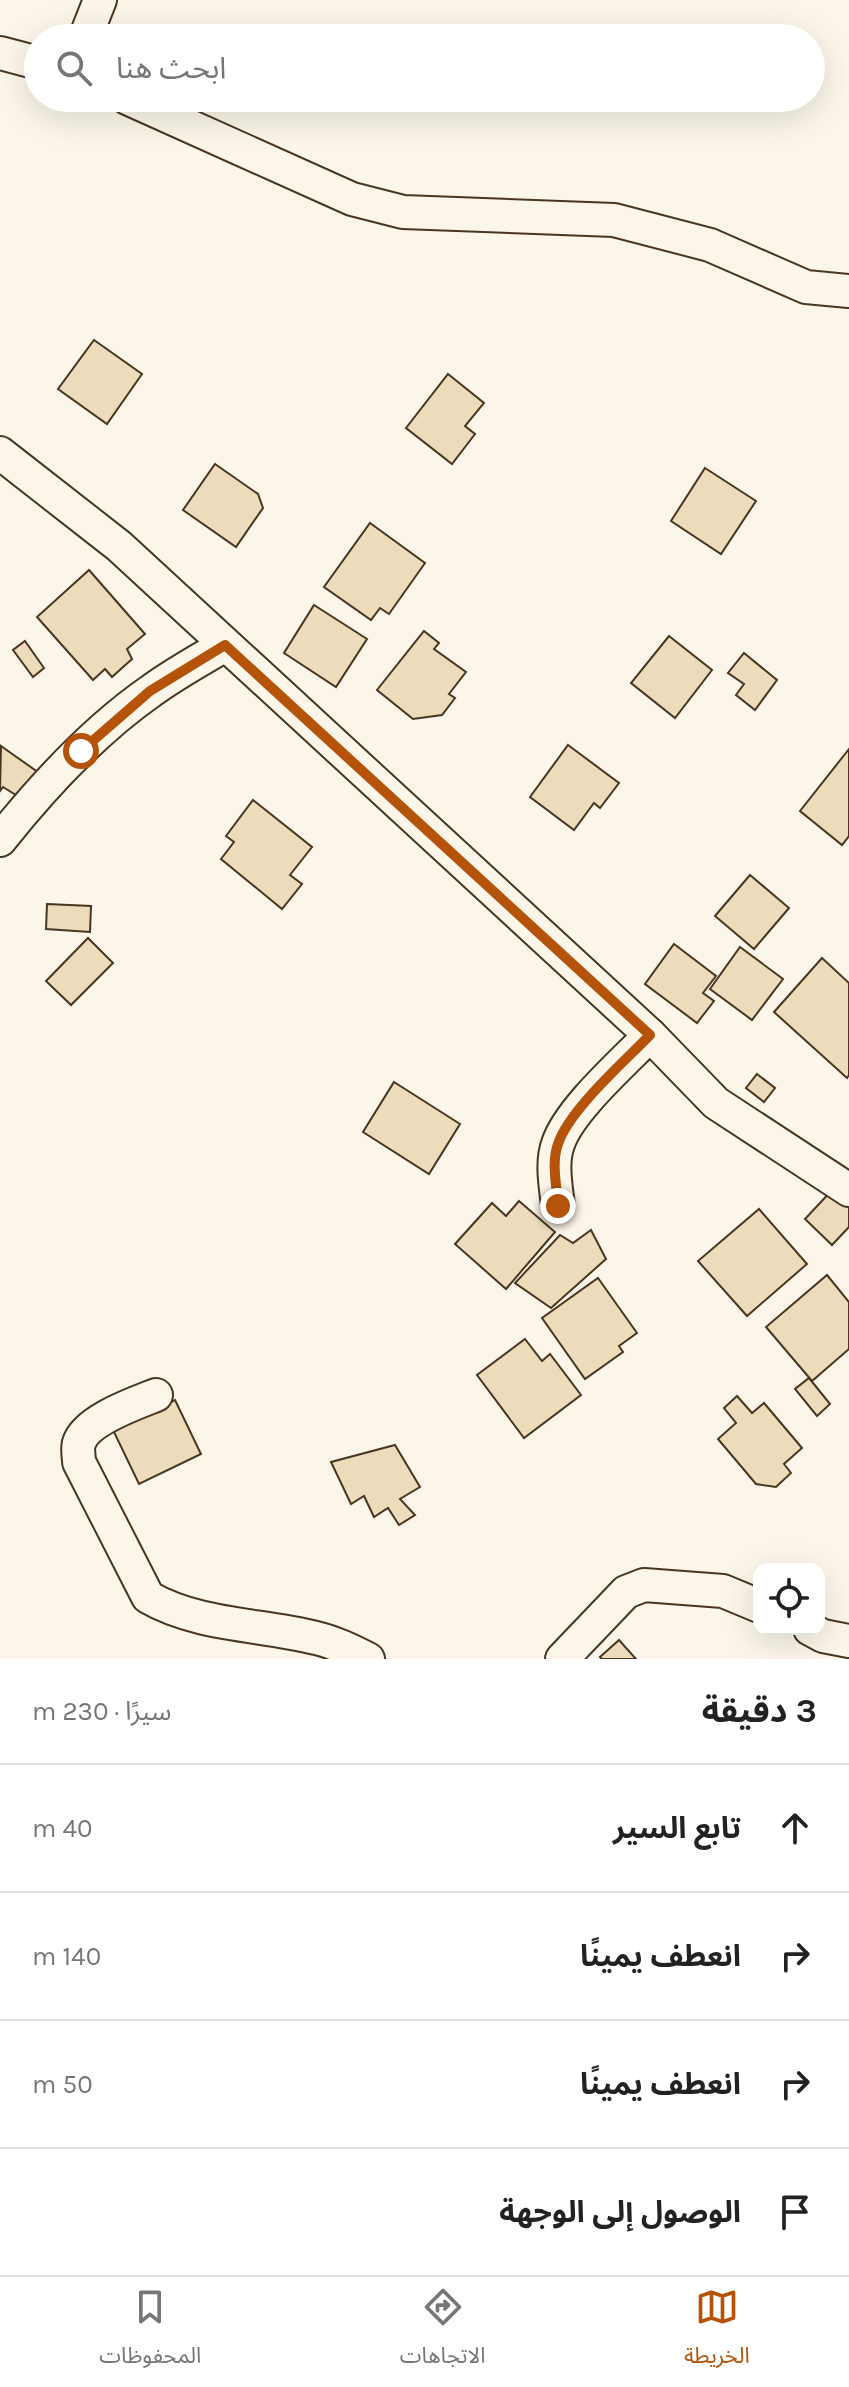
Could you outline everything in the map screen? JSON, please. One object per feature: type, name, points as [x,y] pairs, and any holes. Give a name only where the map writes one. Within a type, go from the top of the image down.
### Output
[{"type":"street","points":[[91,24],[100,0]]},
{"type":"street","points":[[0,53],[24,59]]},
{"type":"street","points":[[158,112],[352,199],[403,212],[614,220],[710,245],[806,287],[849,291]]},
{"type":"street","points":[[0,453],[119,546],[650,1035],[716,1103],[849,1190]]},
{"type":"street","points":[[0,840],[57,775],[110,725],[150,691],[225,645]]},
{"type":"street","points":[[558,1206],[557,1145],[574,1114],[650,1035]]},
{"type":"street","points":[[156,1395],[119,1410],[88,1429],[79,1443],[79,1462],[148,1597],[163,1606],[198,1616],[319,1638],[368,1659]]},
{"type":"street","points":[[562,1659],[626,1592],[644,1585],[723,1591],[753,1604]]},
{"type":"street","points":[[821,1635],[849,1641]]},
{"type":"building","points":[[94,340],[142,374],[107,424],[58,389]]},
{"type":"building","points":[[448,374],[484,403],[465,426],[475,434],[452,464],[406,428]]},
{"type":"building","points":[[215,464],[258,494],[263,508],[236,547],[183,510]]},
{"type":"building","points":[[705,468],[756,501],[721,554],[671,521]]},
{"type":"building","points":[[370,523],[425,563],[389,614],[380,608],[371,620],[324,587]]},
{"type":"building","points":[[89,570],[145,634],[127,649],[132,659],[112,677],[105,669],[93,680],[37,617]]},
{"type":"building","points":[[314,605],[367,639],[336,687],[284,653]]},
{"type":"building","points":[[424,631],[439,643],[434,649],[466,672],[449,694],[455,698],[442,715],[413,719],[377,690]]},
{"type":"building","points":[[669,636],[712,670],[675,718],[631,683]]},
{"type":"building","points":[[25,641],[44,668],[33,677],[13,650]]},
{"type":"building","points":[[744,653],[777,680],[755,710],[736,695],[744,684],[728,673]]},
{"type":"building","points":[[568,745],[619,783],[600,808],[594,803],[574,830],[530,797]]},
{"type":"building","points":[[1,746],[42,775],[28,796],[16,795],[3,787],[0,791]]},
{"type":"building","points":[[849,749],[849,836],[842,845],[800,811]]},
{"type":"building","points":[[253,800],[312,847],[290,875],[302,884],[282,909],[221,859],[234,842],[226,836]]},
{"type":"building","points":[[750,875],[789,908],[754,949],[715,916]]},
{"type":"building","points":[[47,904],[91,906],[90,932],[46,929]]},
{"type":"building","points":[[88,938],[113,963],[71,1005],[46,981]]},
{"type":"building","points":[[674,944],[716,976],[703,993],[714,1001],[697,1023],[645,984]]},
{"type":"building","points":[[740,947],[783,979],[752,1020],[710,989]]},
{"type":"building","points":[[822,958],[849,983],[847,1078],[774,1012]]},
{"type":"building","points":[[757,1074],[775,1088],[764,1102],[746,1088]]},
{"type":"building","points":[[394,1082],[460,1124],[429,1174],[363,1132]]},
{"type":"building","points":[[834,1188],[849,1202],[849,1227],[832,1245],[805,1219]]},
{"type":"building","points":[[519,1201],[555,1232],[506,1289],[455,1244],[492,1203],[506,1216]]},
{"type":"building","points":[[759,1209],[807,1264],[747,1316],[698,1261]]},
{"type":"building","points":[[591,1230],[606,1259],[551,1308],[515,1283],[560,1235],[573,1243]]},
{"type":"building","points":[[827,1275],[849,1302],[849,1349],[812,1381],[766,1327]]},
{"type":"building","points":[[598,1278],[637,1333],[619,1346],[623,1352],[585,1379],[542,1318]]},
{"type":"building","points":[[525,1339],[542,1361],[550,1354],[581,1395],[524,1438],[477,1375]]},
{"type":"building","points":[[809,1378],[830,1404],[817,1416],[795,1389]]},
{"type":"building","points":[[737,1396],[752,1413],[764,1403],[802,1448],[784,1464],[791,1473],[776,1487],[756,1484],[718,1439],[736,1423],[724,1408]]},
{"type":"building","points":[[175,1400],[201,1454],[139,1484],[113,1430]]},
{"type":"building","points":[[395,1445],[420,1487],[400,1499],[415,1515],[399,1525],[388,1508],[374,1517],[364,1496],[351,1504],[331,1462]]},
{"type":"building","points":[[619,1640],[636,1659],[600,1657]]},
{"type":"route","points":[[81,751],[150,691],[225,645],[650,1035],[574,1114],[557,1145],[558,1206]]}]
